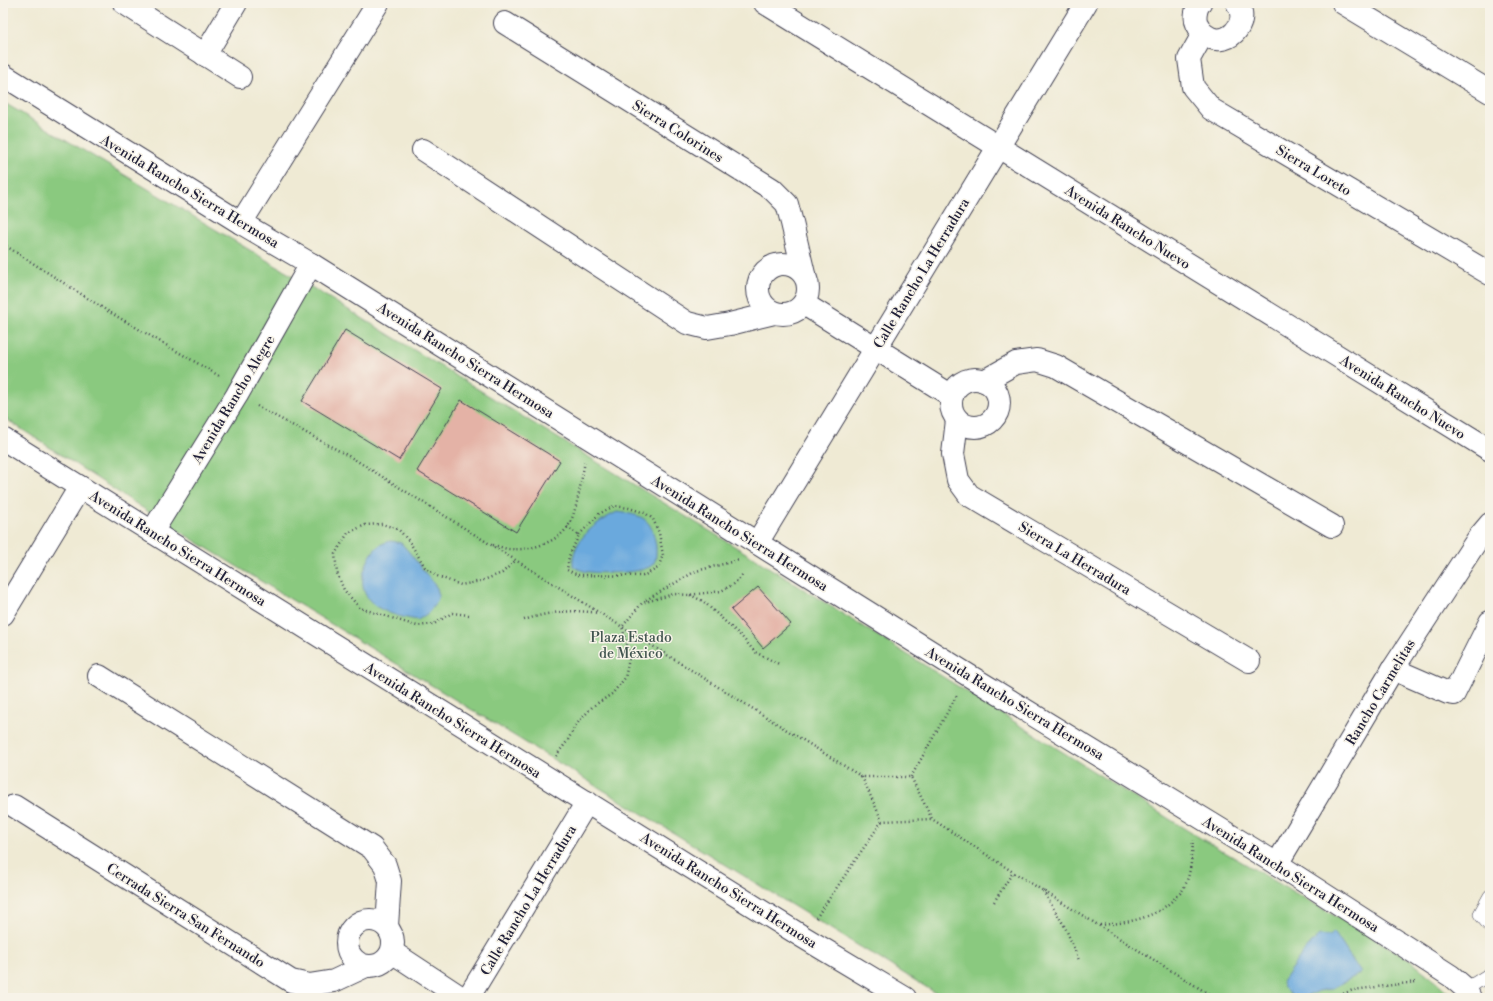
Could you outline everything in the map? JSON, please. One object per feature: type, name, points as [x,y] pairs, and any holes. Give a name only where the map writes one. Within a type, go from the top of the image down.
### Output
[{"type":"street","points":[[124,3],[240,77]]},
{"type":"street","points":[[206,55],[236,3]]},
{"type":"street","points":[[241,223],[378,3]]},
{"type":"street","name":"Avenida Rancho Nuevo","points":[[765,3],[1490,450]]},
{"type":"street","name":"Calle Rancho La Herradura","points":[[757,543],[875,347],[1086,3]]},
{"type":"street","points":[[1198,4],[1195,20],[1203,34],[1212,39],[1223,39],[1233,35],[1240,26],[1242,15],[1237,3]]},
{"type":"street","points":[[1343,3],[1490,92]]},
{"type":"street","name":"Sierra Colorines","points":[[505,23],[772,189],[787,204],[804,274],[808,284],[808,294],[804,304]]},
{"type":"street","name":"Sierra Loreto","points":[[1203,34],[1189,59],[1193,87],[1211,109],[1490,274]]},
{"type":"street","name":"Avenida Rancho Sierra Hermosa","points":[[3,75],[241,223],[312,264],[968,675],[1277,864],[1462,988]]},
{"type":"street","points":[[423,150],[687,323],[707,328],[774,313]]},
{"type":"street","points":[[804,274],[796,267],[786,263],[776,264],[766,270],[760,278],[757,288],[759,299],[765,308],[774,313],[785,315],[796,311],[804,304],[952,396],[959,385],[971,380],[984,381],[994,388],[999,400],[997,411],[991,421],[980,427],[968,426],[958,420]]},
{"type":"street","name":"Avenida Rancho Alegre","points":[[152,532],[237,395],[312,264]]},
{"type":"street","points":[[984,381],[1016,363],[1037,360],[1056,366],[1332,526]]},
{"type":"street","name":"Sierra La Herradura","points":[[952,396],[951,409],[958,420],[953,454],[958,480],[969,495],[1249,661]]},
{"type":"street","name":"Avenida Rancho Sierra Hermosa","points":[[3,439],[803,937],[905,998]]},
{"type":"street","points":[[6,600],[80,487]]},
{"type":"street","name":"Rancho Carmelitas","points":[[1277,864],[1393,669],[1478,537],[1490,524]]},
{"type":"street","points":[[1393,669],[1448,693],[1454,694],[1490,622]]},
{"type":"street","points":[[99,676],[372,848],[385,865],[390,881],[386,926]]},
{"type":"street","name":"Calle Rancho La Herradura","points":[[468,998],[587,802]]},
{"type":"street","name":"Cerrada Sierra San Fernando","points":[[14,806],[291,981],[309,985],[334,981],[366,966]]},
{"type":"street","points":[[366,920],[377,921],[386,926],[393,938],[392,952],[381,964],[366,966],[356,962],[349,954],[346,943],[349,932],[356,924],[366,920]]},
{"type":"street","points":[[392,952],[462,998]]},
{"type":"lane","points":[[1490,896],[1480,914],[1490,926]]},
{"type":"lane","points":[[1462,988],[1490,974]]},
{"type":"path","points":[[3,244],[106,310],[225,379],[237,395],[354,460],[862,777],[911,777]]},
{"type":"path","points":[[489,544],[508,549],[523,549],[545,544],[557,537],[567,527],[575,508],[591,439]]},
{"type":"path","points":[[614,506],[629,508],[645,513],[653,519],[659,533],[663,555],[658,568],[643,576],[578,575],[567,570],[569,556],[579,535],[599,514],[614,506]]},
{"type":"path","points":[[469,616],[452,612],[434,624],[417,626],[360,608],[344,590],[337,573],[335,554],[348,533],[365,526],[382,524],[398,529],[409,541],[425,568],[437,576],[461,585],[481,581],[502,573],[515,561]]},
{"type":"path","points":[[567,527],[579,535]]},
{"type":"path","points":[[622,627],[642,603],[696,571],[747,558],[757,543]]},
{"type":"path","points":[[642,603],[674,594],[689,595],[721,591],[734,584],[744,573]]},
{"type":"path","points":[[689,595],[703,601],[742,637],[754,652],[779,664]]},
{"type":"path","points":[[524,620],[543,614],[563,611],[581,611],[601,614]]},
{"type":"path","points":[[542,775],[568,740],[575,726],[593,706],[612,694],[625,678],[630,654],[622,627]]},
{"type":"path","points":[[911,777],[968,675]]},
{"type":"path","points":[[862,777],[882,821]]},
{"type":"path","points":[[911,777],[932,819],[1043,891],[1215,998]]},
{"type":"path","points":[[1099,925],[1124,923],[1145,917],[1163,909],[1182,891],[1188,874],[1192,855],[1195,813]]},
{"type":"path","points":[[882,821],[932,819]]},
{"type":"path","points":[[803,937],[882,821]]},
{"type":"path","points":[[994,902],[1013,872]]},
{"type":"path","points":[[1043,891],[1065,927],[1079,960]]},
{"type":"path","points":[[1332,998],[1353,990],[1404,984],[1462,988]]},
{"type":"green space","name":"Plaza Estado de México","points":[[3,102],[303,282],[749,555],[1190,832],[1406,957],[1454,998],[944,998],[164,522],[3,417]]},
{"type":"water","points":[[617,512],[640,517],[649,524],[652,529],[656,546],[656,558],[653,564],[641,570],[609,573],[584,571],[573,566],[573,557],[576,548],[586,533],[601,521]]},
{"type":"water","points":[[391,541],[401,543],[437,588],[439,596],[436,603],[428,613],[418,620],[394,615],[374,605],[367,597],[363,588],[363,577],[371,554],[382,544]]},
{"type":"water","points":[[1334,932],[1361,973],[1331,989],[1319,991],[1303,998],[1293,996],[1284,988],[1282,982],[1301,955],[1319,935],[1330,936]]},
{"type":"building","points":[[345,330],[442,389],[399,460],[302,401]]},
{"type":"building","points":[[461,400],[560,461],[516,532],[417,471]]},
{"type":"building","points":[[758,587],[791,624],[763,648],[731,610]]}]
